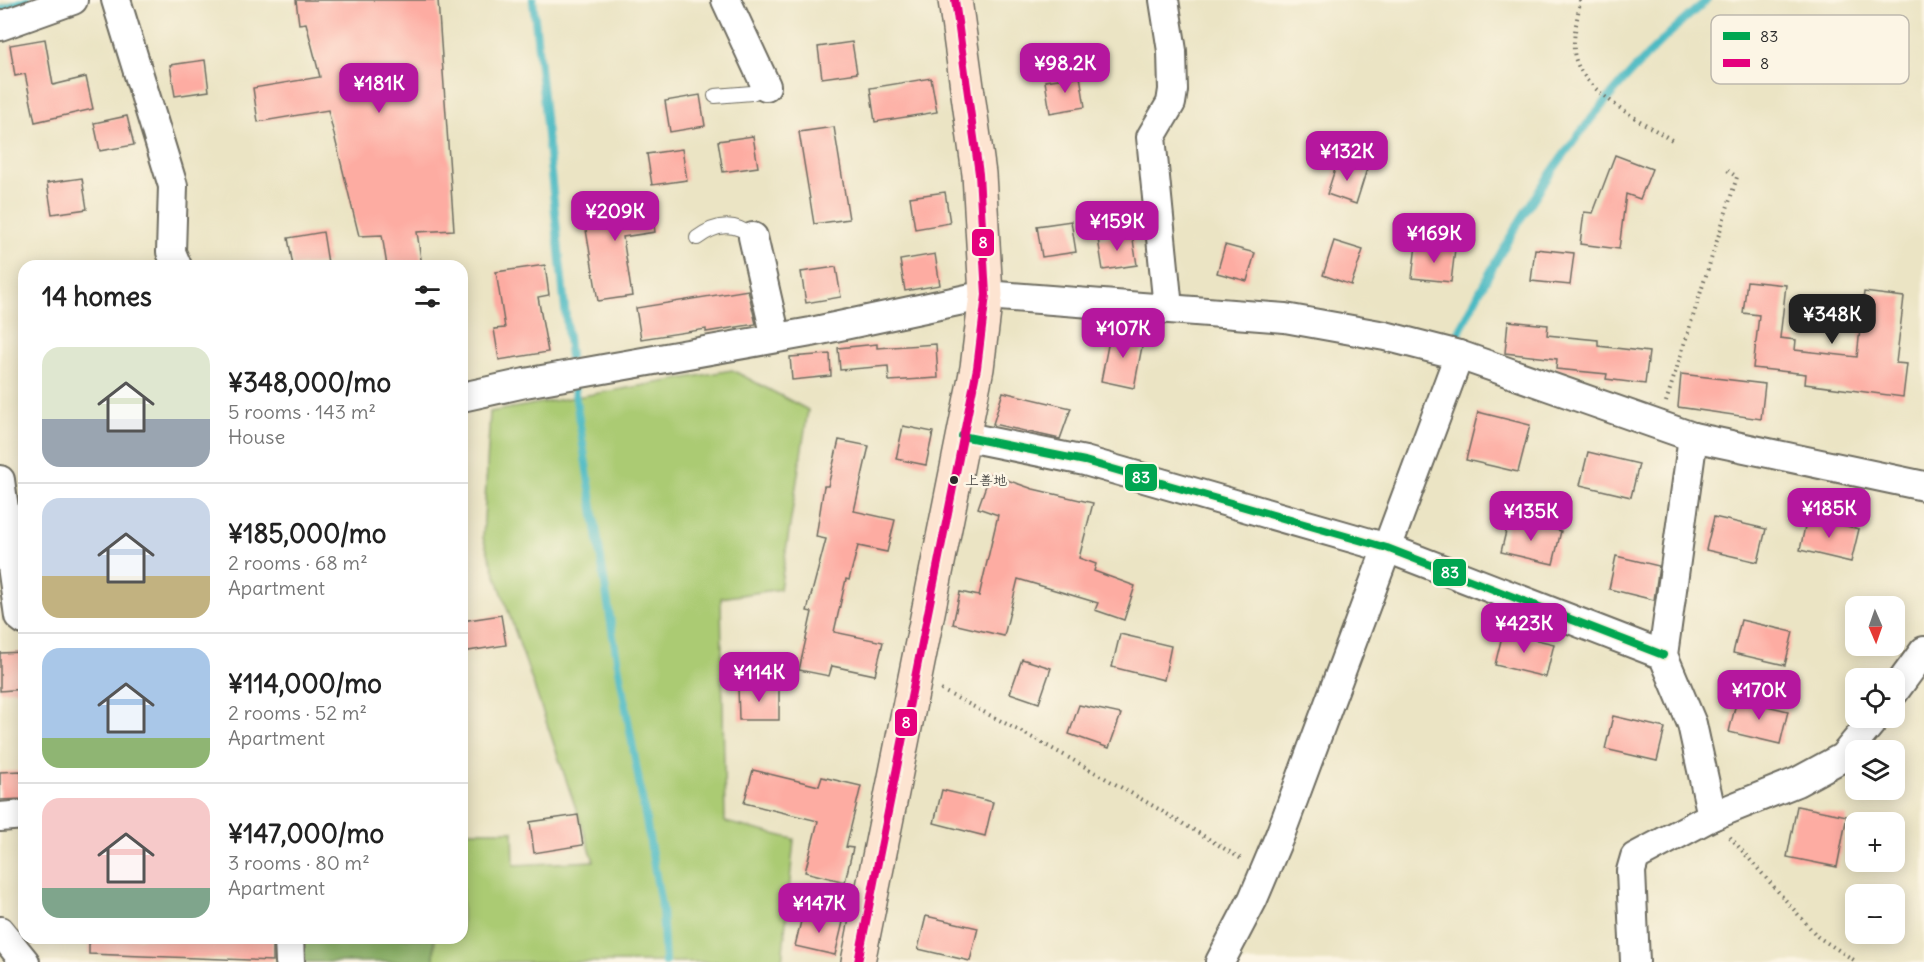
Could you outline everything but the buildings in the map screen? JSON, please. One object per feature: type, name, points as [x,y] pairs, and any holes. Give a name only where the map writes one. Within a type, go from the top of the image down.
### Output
[{"type":"street","points":[[0,27],[73,0]]},
{"type":"street","points":[[116,0],[173,186],[171,252],[174,260]]},
{"type":"street","points":[[726,0],[766,86]]},
{"type":"street","points":[[858,962],[977,368],[986,295],[979,174],[955,0]]},
{"type":"street","points":[[1164,0],[1172,51],[1173,90],[1171,103],[1151,137],[1168,308]]},
{"type":"street","points":[[753,237],[776,338]]},
{"type":"street","points":[[468,396],[525,383],[776,338],[986,295],[1285,318],[1385,336],[1459,355],[1693,437],[1924,486]]},
{"type":"street","points":[[1220,962],[1264,873],[1459,355]]},
{"type":"street","points":[[962,436],[1085,461],[1387,548],[1664,655]]},
{"type":"street","points":[[1693,437],[1664,655],[1692,724],[1712,816]]},
{"type":"street","points":[[6,481],[18,606]]},
{"type":"street","points":[[1905,677],[1924,651]]},
{"type":"street","points":[[1635,962],[1631,871],[1635,857],[1712,816],[1797,782],[1843,757],[1867,728]]},
{"type":"street","points":[[0,817],[18,816]]},
{"type":"street","points":[[0,931],[25,962]]},
{"type":"street","points":[[290,944],[290,962]]},
{"type":"lane","points":[[715,96],[752,93],[766,86]]},
{"type":"lane","points":[[697,238],[714,227],[734,225],[753,237]]},
{"type":"path","points":[[1580,0],[1574,51],[1579,69],[1602,95],[1675,142]]},
{"type":"path","points":[[1659,426],[1737,177],[1727,170]]},
{"type":"path","points":[[916,678],[1041,741],[1141,798],[1264,873]]},
{"type":"path","points":[[1712,816],[1818,937],[1857,962]]},
{"type":"green space","points":[[732,370],[808,410],[780,589],[721,598],[725,822],[794,839],[782,962],[434,962],[435,944],[468,944],[468,831],[513,831],[514,865],[594,861],[483,538],[490,412]]},
{"type":"green space","points":[[303,944],[434,944],[434,962],[304,962]]},
{"type":"waterway","points":[[0,10],[27,0]]},
{"type":"waterway","points":[[533,0],[570,357]]},
{"type":"waterway","points":[[1453,345],[1503,248],[1561,158],[1628,75],[1707,0]]},
{"type":"waterway","points":[[574,387],[613,636],[662,910],[665,962]]},
{"type":"transit line","name":"8","points":[[858,962],[977,368],[986,295],[979,174],[955,0]]},
{"type":"transit line","name":"83","points":[[962,436],[1085,461],[1387,548],[1663,655]]},
{"type":"place","name":"上善地","points":[[954,480]]}]
